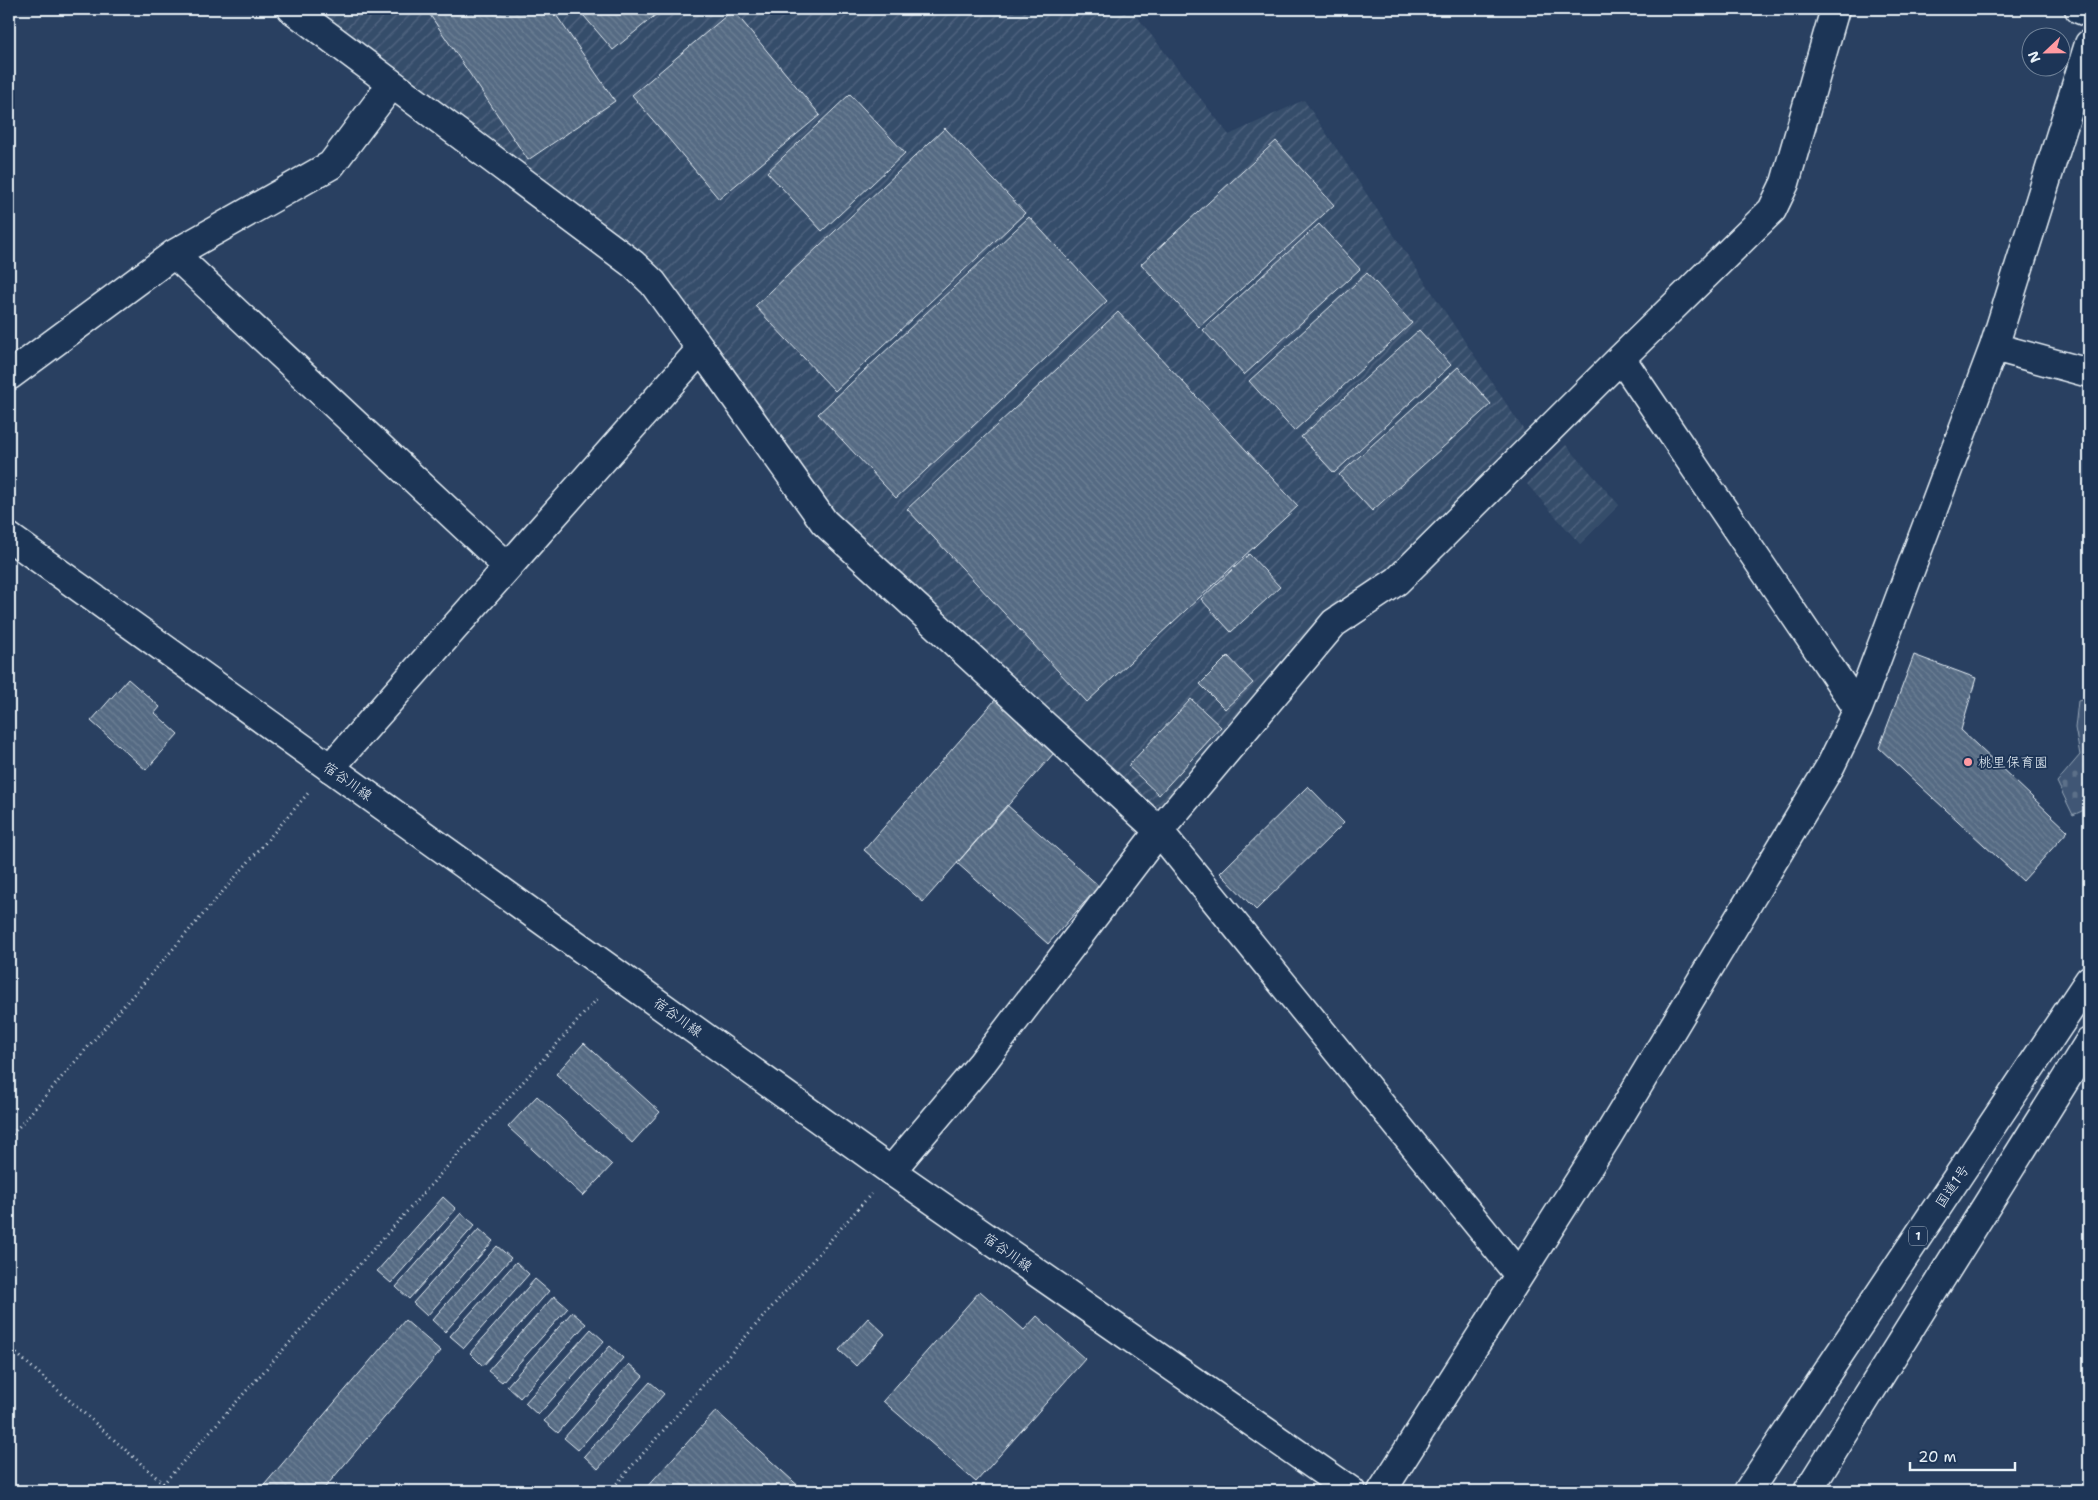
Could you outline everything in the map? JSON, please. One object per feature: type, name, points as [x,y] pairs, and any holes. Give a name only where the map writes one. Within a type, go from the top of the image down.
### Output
[{"type":"main road","points":[[292,9],[633,264],[653,283],[824,522],[1158,832],[1518,1275]]},
{"type":"main road","points":[[891,1171],[982,1063],[1158,832],[1334,623],[1397,581],[1772,210],[1785,183],[1835,9]]},
{"type":"main road","points":[[2079,9],[2089,13]]},
{"type":"main road","points":[[1382,1491],[1398,1469],[1518,1275],[1606,1139],[1831,765],[1858,709],[1994,347],[2089,44]]},
{"type":"main road","points":[[9,376],[174,254],[331,165],[392,84]]},
{"type":"main road","points":[[174,254],[508,567]]},
{"type":"main road","points":[[1994,347],[2089,373]]},
{"type":"main road","points":[[330,768],[701,349]]},
{"type":"main road","points":[[1621,358],[1858,709]]},
{"type":"main road","name":"宿谷川線","points":[[9,537],[891,1171],[1351,1491]]},
{"type":"main road","name":"国道1号","points":[[1748,1491],[2089,980]]},
{"type":"main road","points":[[1808,1491],[2089,1042]]},
{"type":"path","points":[[9,1138],[330,768]]},
{"type":"path","points":[[163,1484],[619,974]]},
{"type":"path","points":[[610,1491],[891,1171]]},
{"type":"path","points":[[9,1348],[172,1491]]},
{"type":"shaded area","points":[[309,9],[1131,9],[1229,135],[1304,100],[1527,435],[1390,571],[1320,615],[1164,805],[1151,808],[830,515],[659,267]]},
{"type":"shaded area","points":[[1566,445],[1619,505],[1580,544],[1527,484]]},
{"type":"green space","points":[[2089,698],[2089,808],[2073,815],[2057,782],[2080,755],[2075,728],[2078,701]]},
{"type":"building","points":[[426,9],[552,9],[615,101],[528,160]]},
{"type":"building","points":[[578,9],[654,9],[658,13],[613,50]]},
{"type":"building","points":[[733,10],[820,115],[719,199],[632,95]]},
{"type":"building","points":[[850,94],[905,153],[822,231],[767,172]]},
{"type":"building","points":[[945,128],[1025,213],[835,391],[755,306]]},
{"type":"building","points":[[1276,141],[1334,205],[1199,327],[1141,264]]},
{"type":"building","points":[[1029,217],[1107,301],[896,498],[818,414]]},
{"type":"building","points":[[1319,224],[1360,269],[1244,375],[1203,330]]},
{"type":"building","points":[[1367,273],[1412,323],[1294,431],[1249,381]]},
{"type":"building","points":[[1118,312],[1298,506],[1087,702],[907,509]]},
{"type":"building","points":[[1419,330],[1451,365],[1334,473],[1301,437]]},
{"type":"building","points":[[1458,367],[1491,404],[1372,511],[1339,475]]},
{"type":"building","points":[[1249,554],[1280,587],[1231,632],[1201,599]]},
{"type":"building","points":[[1914,655],[1976,678],[1961,730],[2068,831],[2023,881],[1879,748]]},
{"type":"building","points":[[1228,656],[1253,683],[1225,709],[1200,684]]},
{"type":"building","points":[[128,679],[160,707],[155,713],[178,734],[146,770],[91,721]]},
{"type":"building","points":[[1191,699],[1221,727],[1159,795],[1128,766]]},
{"type":"building","points":[[995,700],[1054,753],[923,902],[864,850]]},
{"type":"building","points":[[1308,786],[1344,823],[1256,910],[1220,873]]},
{"type":"building","points":[[1007,805],[1099,886],[1048,944],[957,863]]},
{"type":"building","points":[[584,1043],[660,1112],[632,1143],[556,1074]]},
{"type":"building","points":[[537,1096],[612,1165],[583,1196],[508,1127]]},
{"type":"building","points":[[443,1197],[456,1209],[391,1283],[377,1271]]},
{"type":"building","points":[[461,1213],[475,1225],[409,1299],[396,1287]]},
{"type":"building","points":[[479,1229],[493,1241],[427,1316],[413,1303]]},
{"type":"building","points":[[497,1246],[511,1258],[445,1332],[432,1320]]},
{"type":"building","points":[[516,1262],[529,1274],[464,1348],[450,1336]]},
{"type":"building","points":[[535,1279],[549,1291],[483,1366],[470,1353]]},
{"type":"building","points":[[980,1291],[1024,1330],[1037,1316],[1085,1359],[976,1482],[883,1401]]},
{"type":"building","points":[[554,1296],[568,1308],[502,1382],[488,1371]]},
{"type":"building","points":[[572,1312],[586,1324],[520,1398],[507,1386]]},
{"type":"building","points":[[868,1318],[885,1334],[856,1366],[839,1350]]},
{"type":"building","points":[[405,1320],[441,1351],[322,1491],[259,1491]]},
{"type":"building","points":[[591,1329],[604,1341],[538,1415],[525,1403]]},
{"type":"building","points":[[610,1346],[623,1358],[558,1433],[544,1421]]},
{"type":"building","points":[[629,1364],[643,1376],[578,1450],[564,1438]]},
{"type":"building","points":[[650,1382],[664,1394],[598,1469],[584,1456]]},
{"type":"building","points":[[716,1411],[804,1491],[643,1491]]},
{"type":"place","name":"桃里保育園","points":[[1968,762]]}]
